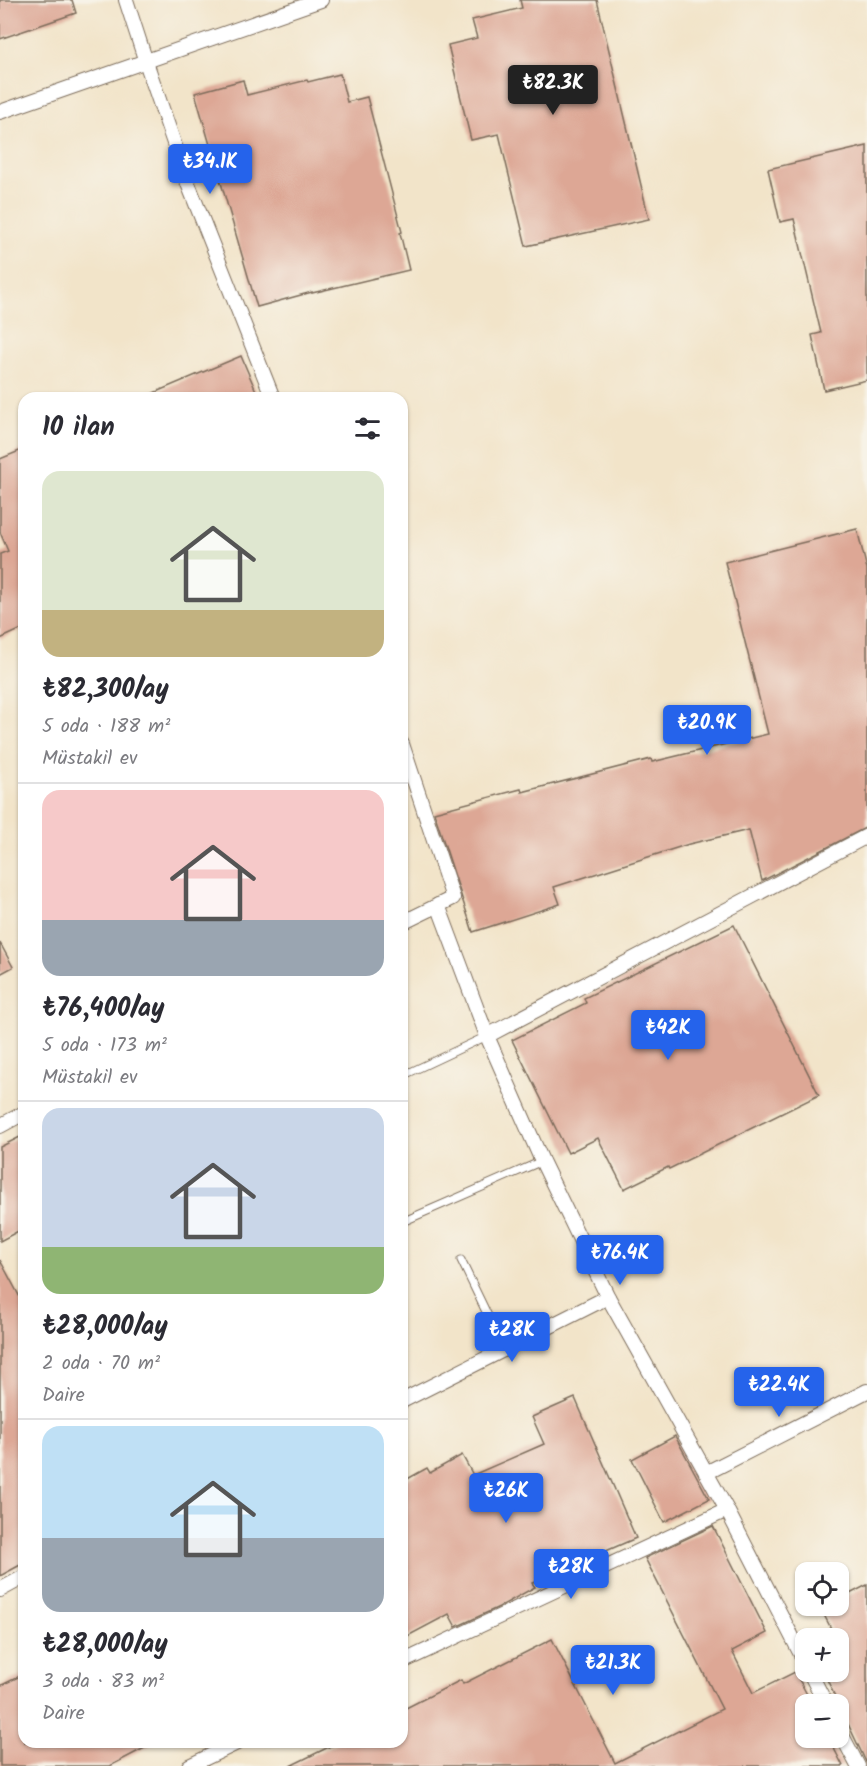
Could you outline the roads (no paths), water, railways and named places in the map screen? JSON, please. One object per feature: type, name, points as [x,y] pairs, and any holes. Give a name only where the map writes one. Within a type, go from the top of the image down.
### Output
[{"type":"street","points":[[126,0],[187,181],[271,392]]},
{"type":"street","points":[[0,112],[321,0]]},
{"type":"street","points":[[408,762],[453,898],[408,920]]},
{"type":"street","points":[[487,1036],[867,836]]},
{"type":"street","points":[[438,905],[487,1036],[542,1161],[608,1297],[727,1510],[795,1643]]},
{"type":"street","points":[[0,1126],[18,1116]]},
{"type":"street","points":[[408,1398],[608,1297]]},
{"type":"street","points":[[706,1473],[867,1391]]},
{"type":"street","points":[[408,1659],[727,1510]]},
{"type":"street","points":[[0,1590],[18,1580]]},
{"type":"street","points":[[189,1766],[226,1748]]},
{"type":"street","points":[[849,1748],[858,1766]]},
{"type":"lane","points":[[408,1074],[487,1036]]},
{"type":"lane","points":[[408,1219],[542,1161]]},
{"type":"lane","points":[[461,1260],[504,1349]]}]
